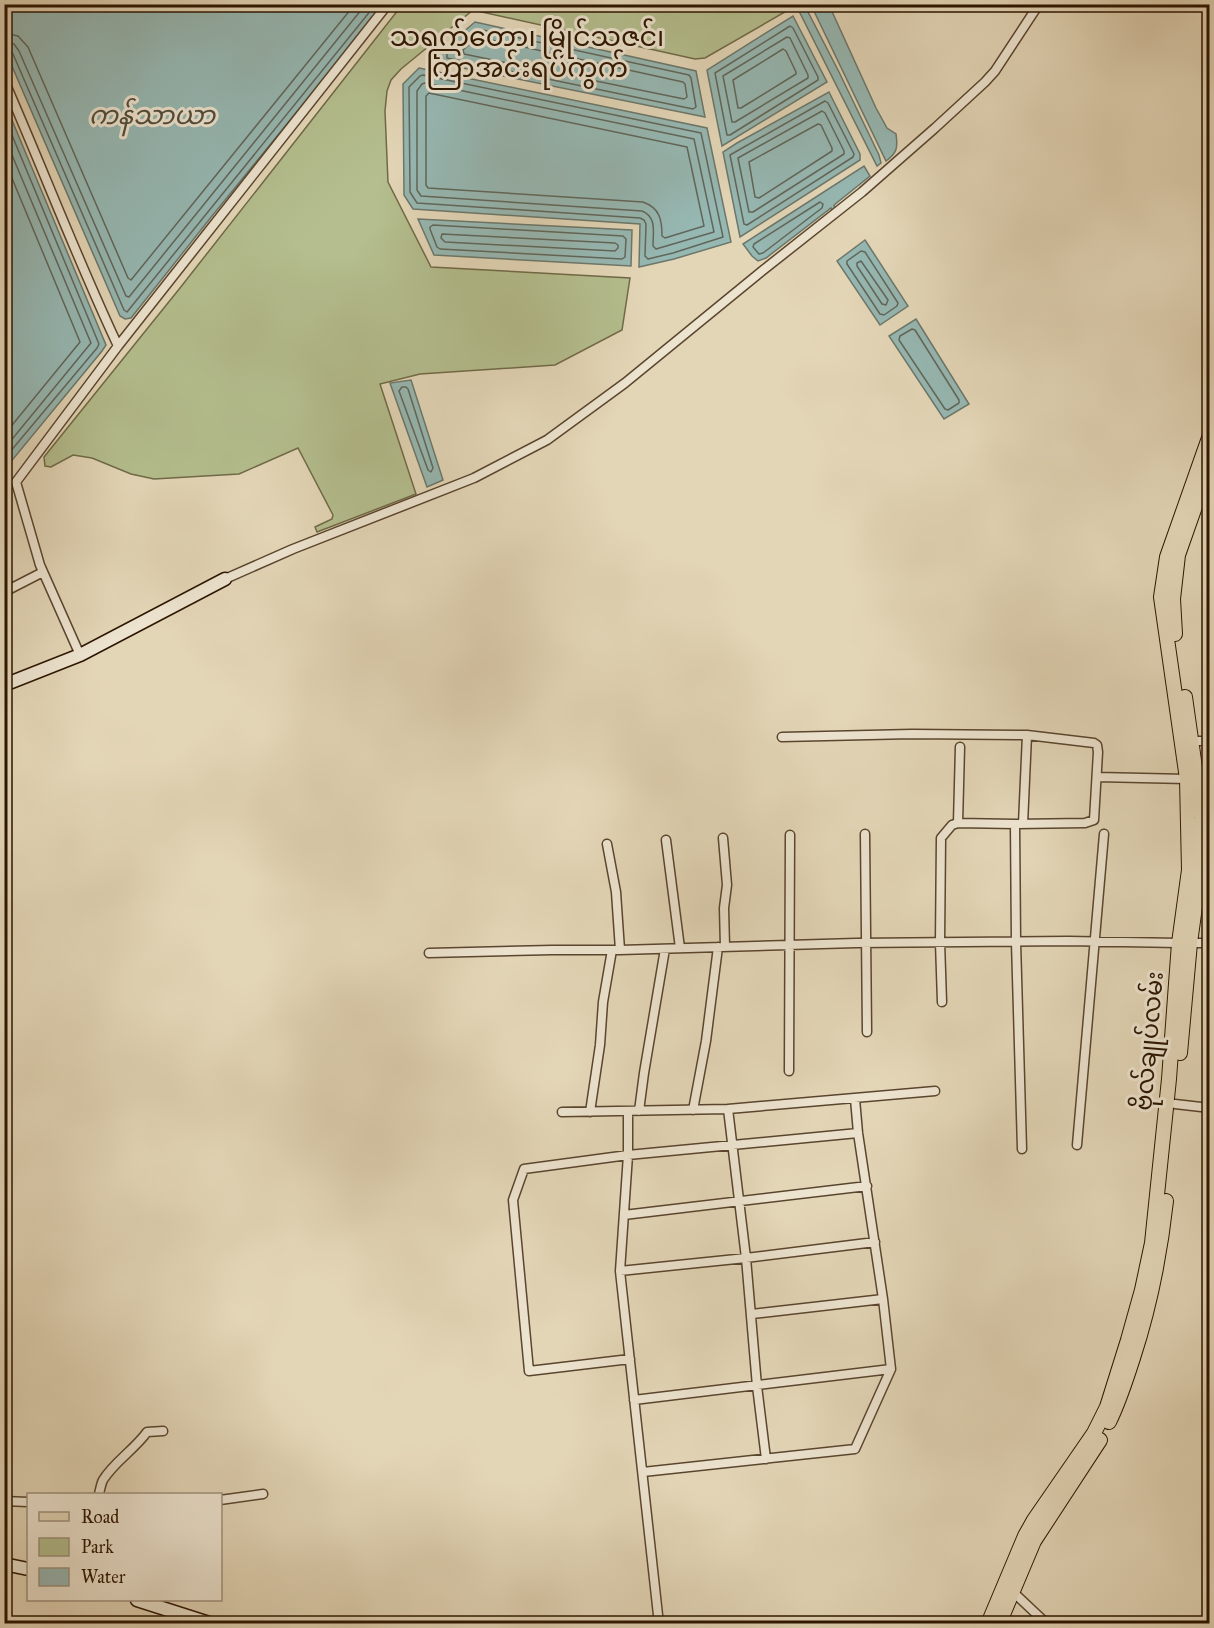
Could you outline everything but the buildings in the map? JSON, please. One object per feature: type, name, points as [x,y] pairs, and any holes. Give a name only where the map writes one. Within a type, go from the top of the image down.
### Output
[{"type":"main road","name":"ဗိုလ်ချုပ်လမ်း","points":[[988,1623],[1025,1536],[1094,1432],[1107,1407],[1142,1290],[1152,1243],[1185,943],[1200,870],[1202,817],[1186,741],[1161,597],[1167,557],[1209,435]]},
{"type":"main road","name":"ဗိုလ်ချုပ်လမ်း","points":[[999,1623],[1034,1541],[1101,1439],[1119,1402],[1152,1291],[1161,1241],[1175,1104],[1189,870],[1186,741],[1173,624],[1173,591],[1178,555],[1209,464]]},
{"type":"street","points":[[80,655],[43,572],[16,482],[117,346],[388,4]]},
{"type":"street","points":[[5,682],[80,655],[225,579],[293,549],[474,478],[547,440],[625,383],[762,270],[862,192],[919,142],[995,71],[1039,4]]},
{"type":"street","points":[[4,80],[117,346]]},
{"type":"street","points":[[4,592],[43,572]]},
{"type":"street","points":[[783,737],[912,734],[1027,735],[1097,745],[1094,820],[1085,823],[958,823],[952,825],[941,838],[942,1002]]},
{"type":"street","points":[[1022,1149],[1016,942],[1019,824],[1027,735]]},
{"type":"street","points":[[1186,741],[1209,741]]},
{"type":"street","points":[[958,823],[960,747]]},
{"type":"street","points":[[1097,777],[1187,779]]},
{"type":"street","points":[[865,834],[867,1032]]},
{"type":"street","points":[[1077,1145],[1104,834]]},
{"type":"street","points":[[789,1071],[790,835]]},
{"type":"street","points":[[693,1110],[722,947],[727,885],[723,838]]},
{"type":"street","points":[[666,840],[680,948]]},
{"type":"street","points":[[590,1112],[600,1044],[603,1002],[616,950],[616,892],[607,844]]},
{"type":"street","points":[[429,953],[940,942],[1209,943]]},
{"type":"street","points":[[639,1111],[665,949]]},
{"type":"street","points":[[562,1112],[728,1109],[935,1091]]},
{"type":"street","points":[[643,1472],[855,1449],[891,1369],[855,1099]]},
{"type":"street","points":[[1175,1104],[1209,1108]]},
{"type":"street","points":[[728,1109],[746,1258],[766,1459]]},
{"type":"street","points":[[628,1112],[628,1155],[620,1271],[659,1623]]},
{"type":"street","points":[[630,1359],[529,1371],[513,1200],[524,1169],[628,1155],[858,1133]]},
{"type":"street","points":[[624,1215],[867,1186]]},
{"type":"street","points":[[620,1271],[875,1242]]},
{"type":"street","points":[[752,1314],[883,1299]]},
{"type":"street","points":[[634,1400],[891,1369]]},
{"type":"street","points":[[99,1493],[103,1481],[147,1432],[163,1431]]},
{"type":"street","points":[[222,1500],[264,1494]]},
{"type":"street","points":[[4,1501],[27,1502]]},
{"type":"street","points":[[4,1564],[27,1569]]},
{"type":"street","points":[[1012,1591],[1047,1623]]},
{"type":"street","points":[[143,1601],[212,1623]]},
{"type":"green space","points":[[402,5],[797,5],[705,58],[695,59],[473,10],[401,69],[391,80],[387,91],[385,111],[388,182],[431,267],[630,278],[622,330],[555,365],[420,374],[380,384],[416,494],[317,532],[315,527],[332,519],[333,515],[298,448],[239,474],[154,479],[131,474],[92,458],[73,455],[51,467],[45,466],[44,457]]},
{"type":"water","name":"ကန်သာယာ","points":[[4,5],[384,5],[131,318],[125,319],[120,316],[5,50]]},
{"type":"water","points":[[806,5],[829,5],[876,108],[887,128],[896,134],[896,150],[886,161],[812,7],[807,10],[879,155],[881,163],[877,166],[798,9]]},
{"type":"water","points":[[793,16],[827,82],[722,146],[707,70]]},
{"type":"water","points":[[475,22],[696,71],[705,117],[429,61]]},
{"type":"water","points":[[419,68],[707,128],[731,242],[639,267],[640,224],[413,209],[404,195],[403,84]]},
{"type":"water","points":[[829,92],[860,154],[860,160],[740,237],[723,152]]},
{"type":"water","points":[[4,101],[106,345],[5,466]]},
{"type":"water","points":[[864,166],[870,176],[834,205],[835,209],[831,208],[766,258],[758,261],[743,244]]},
{"type":"water","points":[[418,219],[632,230],[631,266],[434,255]]},
{"type":"water","points":[[865,240],[908,306],[880,325],[837,261]]},
{"type":"water","points":[[916,319],[969,404],[944,419],[889,336]]},
{"type":"water","points":[[411,380],[443,480],[427,487],[390,383]]},
{"type":"district","name":"သရက်တော၊ မြိုင်သဇင်၊ ကြာအင်းရပ်ကွက်","points":[[527,52]]}]
